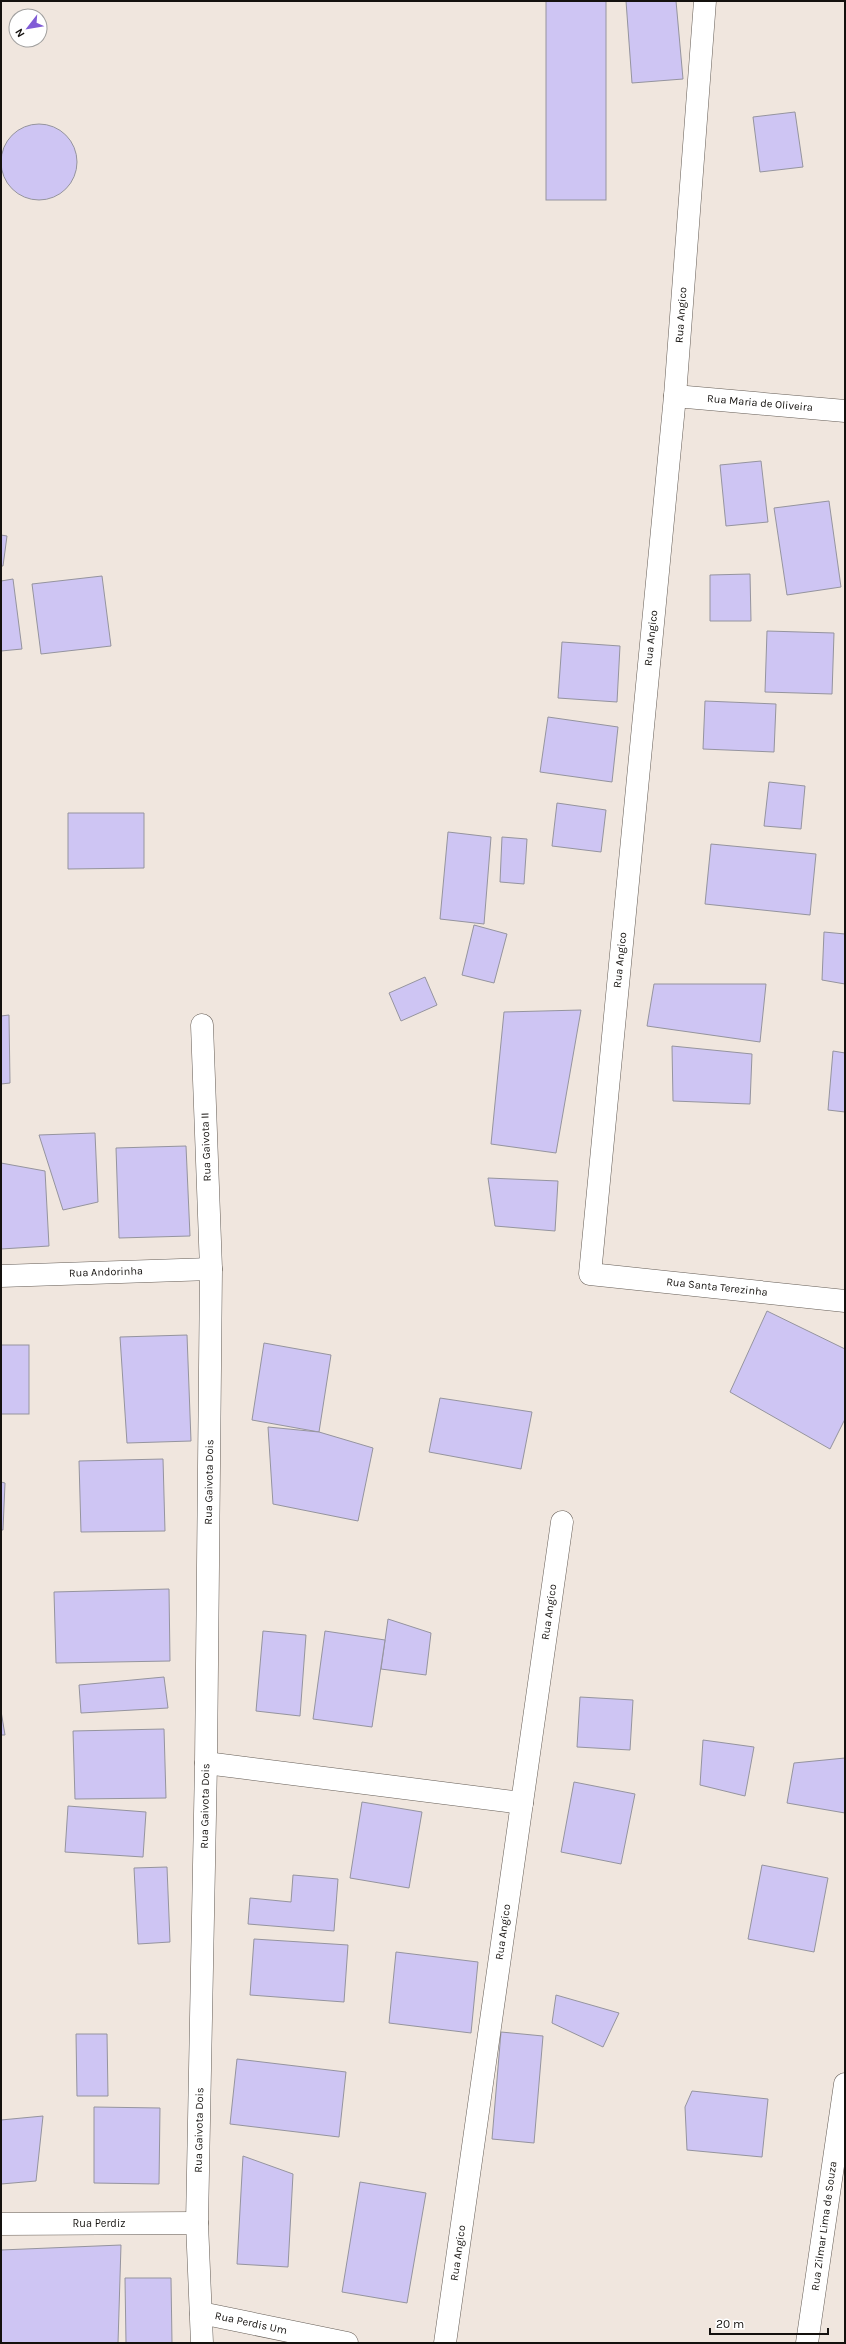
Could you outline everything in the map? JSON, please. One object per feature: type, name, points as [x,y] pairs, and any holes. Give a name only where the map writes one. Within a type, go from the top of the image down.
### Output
[{"type":"street","name":"Rua Angico","points":[[590,1274],[675,396],[705,1]]},
{"type":"street","name":"Rua Maria de Oliveira","points":[[675,396],[845,411]]},
{"type":"street","name":"Rua Gaivota II","points":[[202,1024],[210,1269]]},
{"type":"street","name":"Rua Andorinha","points":[[1,1276],[210,1269]]},
{"type":"street","name":"Rua Gaivota Dois","points":[[202,2343],[197,2223],[206,1763],[210,1269]]},
{"type":"street","name":"Rua Santa Terezinha","points":[[590,1274],[845,1301]]},
{"type":"street","name":"Rua Angico","points":[[445,2343],[562,1522]]},
{"type":"street","points":[[206,1763],[522,1803]]},
{"type":"street","name":"Rua Zilmar Lima de Souza","points":[[807,2343],[845,2084]]},
{"type":"street","name":"Rua Perdiz","points":[[1,2224],[197,2223]]},
{"type":"street","name":"Rua Perdis Um","points":[[201,2313],[347,2343]]},
{"type":"building","points":[[546,1],[606,1],[606,200],[546,200]]},
{"type":"building","points":[[626,1],[676,1],[683,79],[632,83]]},
{"type":"building","points":[[795,112],[803,167],[760,172],[753,117]]},
{"type":"building","points":[[32,124],[46,124],[60,130],[71,141],[77,155],[77,169],[74,177],[66,189],[60,194],[46,200],[32,200],[18,194],[7,183],[1,169],[1,155],[7,141],[18,130]]},
{"type":"building","points":[[761,461],[768,522],[726,526],[720,465]]},
{"type":"building","points":[[829,501],[841,587],[787,595],[774,508]]},
{"type":"building","points":[[1,535],[7,536],[3,566],[1,566]]},
{"type":"building","points":[[750,574],[751,621],[710,621],[710,575]]},
{"type":"building","points":[[102,576],[111,646],[41,654],[32,584]]},
{"type":"building","points":[[13,579],[22,649],[1,651],[1,581]]},
{"type":"building","points":[[767,631],[834,633],[832,694],[765,692]]},
{"type":"building","points":[[562,642],[620,646],[617,702],[558,698]]},
{"type":"building","points":[[705,701],[776,704],[774,752],[703,749]]},
{"type":"building","points":[[548,717],[618,727],[612,782],[540,772]]},
{"type":"building","points":[[769,782],[805,786],[801,829],[764,826]]},
{"type":"building","points":[[557,803],[606,810],[601,852],[552,846]]},
{"type":"building","points":[[68,813],[144,813],[144,868],[68,869]]},
{"type":"building","points":[[448,832],[491,837],[484,924],[440,919]]},
{"type":"building","points":[[502,837],[527,839],[524,884],[500,882]]},
{"type":"building","points":[[711,844],[816,854],[810,915],[705,904]]},
{"type":"building","points":[[474,925],[507,934],[494,983],[462,975]]},
{"type":"building","points":[[824,932],[845,934],[845,984],[822,980]]},
{"type":"building","points":[[425,977],[437,1005],[401,1021],[389,993]]},
{"type":"building","points":[[654,984],[766,984],[760,1042],[647,1026]]},
{"type":"building","points":[[581,1010],[556,1153],[491,1144],[504,1012]]},
{"type":"building","points":[[9,1015],[10,1083],[1,1084],[1,1016]]},
{"type":"building","points":[[672,1046],[752,1054],[750,1104],[673,1101]]},
{"type":"building","points":[[833,1051],[845,1053],[845,1112],[828,1110]]},
{"type":"building","points":[[95,1133],[98,1202],[63,1210],[39,1135]]},
{"type":"building","points":[[186,1146],[190,1236],[119,1238],[116,1148]]},
{"type":"building","points":[[1,1163],[45,1171],[49,1246],[1,1249]]},
{"type":"building","points":[[488,1178],[558,1181],[555,1231],[495,1226]]},
{"type":"building","points":[[767,1311],[845,1349],[845,1419],[830,1449],[730,1392]]},
{"type":"building","points":[[187,1335],[191,1441],[127,1443],[120,1337]]},
{"type":"building","points":[[264,1343],[331,1355],[319,1432],[252,1420]]},
{"type":"building","points":[[1,1345],[29,1345],[29,1414],[1,1414]]},
{"type":"building","points":[[440,1398],[532,1412],[521,1469],[429,1452]]},
{"type":"building","points":[[268,1427],[319,1432],[373,1448],[358,1521],[273,1504]]},
{"type":"building","points":[[163,1459],[165,1531],[81,1532],[79,1461]]},
{"type":"building","points":[[1,1482],[5,1483],[3,1530],[1,1530]]},
{"type":"building","points":[[169,1589],[170,1661],[56,1663],[54,1592]]},
{"type":"building","points":[[388,1619],[431,1633],[426,1675],[381,1669]]},
{"type":"building","points":[[263,1631],[306,1635],[300,1716],[256,1711]]},
{"type":"building","points":[[325,1631],[385,1640],[372,1727],[313,1719]]},
{"type":"building","points":[[164,1677],[168,1708],[81,1713],[79,1685]]},
{"type":"building","points":[[580,1697],[633,1700],[630,1750],[577,1747]]},
{"type":"building","points":[[1,1711],[5,1735],[1,1735]]},
{"type":"building","points":[[164,1729],[166,1798],[75,1799],[73,1731]]},
{"type":"building","points":[[703,1740],[754,1747],[745,1796],[700,1785]]},
{"type":"building","points":[[845,1758],[845,1813],[787,1803],[794,1763]]},
{"type":"building","points":[[574,1782],[635,1794],[621,1864],[561,1852]]},
{"type":"building","points":[[362,1802],[422,1812],[409,1888],[350,1878]]},
{"type":"building","points":[[68,1806],[146,1812],[143,1857],[65,1852]]},
{"type":"building","points":[[762,1865],[828,1878],[814,1952],[748,1939]]},
{"type":"building","points":[[167,1867],[170,1942],[138,1944],[134,1868]]},
{"type":"building","points":[[293,1875],[338,1879],[334,1931],[248,1924],[250,1898],[291,1902]]},
{"type":"building","points":[[254,1939],[348,1945],[344,2002],[250,1995]]},
{"type":"building","points":[[396,1952],[478,1962],[471,2033],[389,2023]]},
{"type":"building","points":[[556,1995],[619,2013],[603,2047],[552,2023]]},
{"type":"building","points":[[501,2032],[543,2036],[534,2143],[492,2139]]},
{"type":"building","points":[[76,2034],[107,2034],[108,2096],[77,2096]]},
{"type":"building","points":[[237,2059],[346,2072],[339,2137],[230,2124]]},
{"type":"building","points":[[692,2091],[768,2099],[762,2157],[687,2150],[685,2107]]},
{"type":"building","points":[[94,2107],[160,2108],[159,2184],[94,2183]]},
{"type":"building","points":[[43,2116],[36,2181],[1,2184],[1,2120]]},
{"type":"building","points":[[243,2156],[293,2174],[288,2267],[237,2264]]},
{"type":"building","points":[[360,2182],[426,2193],[407,2303],[342,2292]]},
{"type":"building","points":[[121,2245],[118,2343],[1,2343],[1,2250]]},
{"type":"building","points":[[125,2278],[171,2278],[172,2343],[126,2343]]}]
